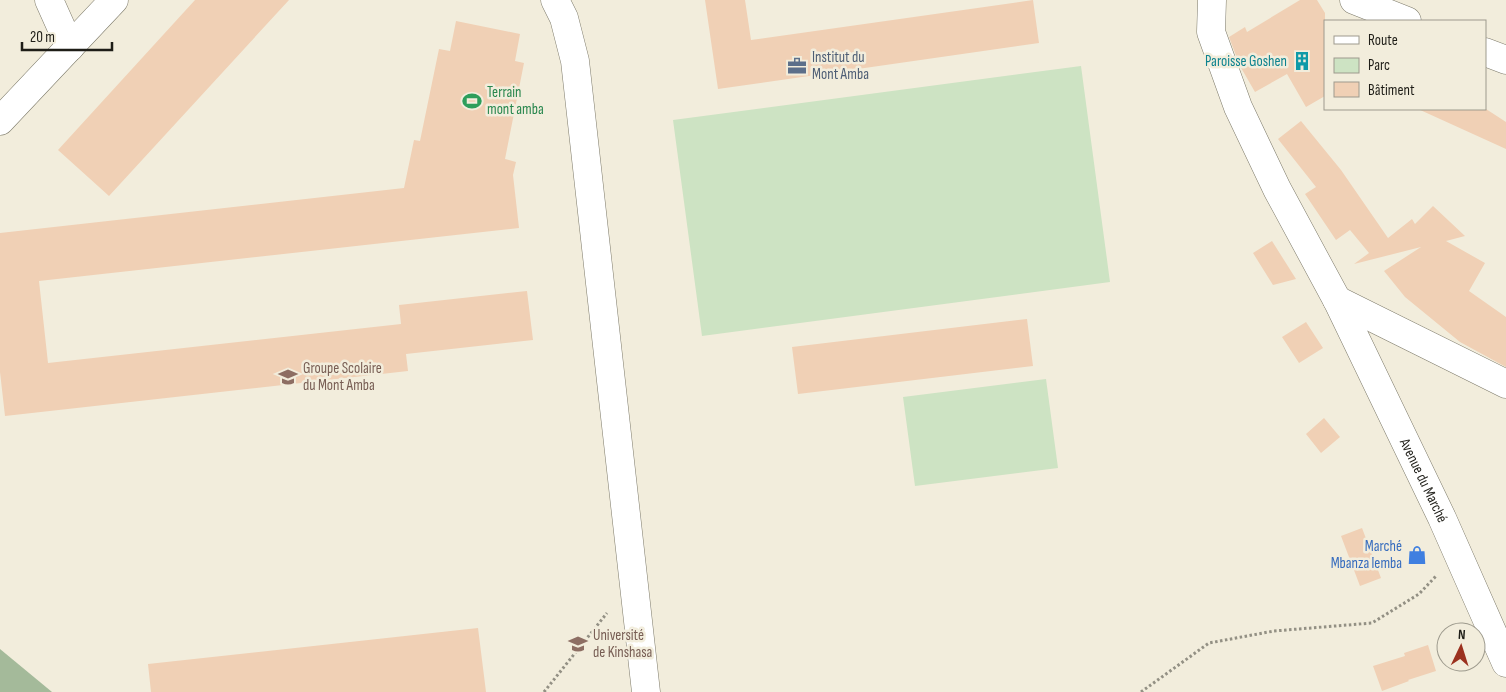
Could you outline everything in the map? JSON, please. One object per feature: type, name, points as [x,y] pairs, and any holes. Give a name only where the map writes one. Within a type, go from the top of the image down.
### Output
[{"type":"street","points":[[49,0],[70,47]]},
{"type":"street","points":[[0,121],[114,0]]},
{"type":"street","points":[[555,0],[564,18],[575,61],[625,490],[632,581],[646,692]]},
{"type":"street","name":"Avenue du Marché","points":[[1212,0],[1211,32],[1238,108],[1277,189],[1337,300],[1458,554],[1506,663]]},
{"type":"street","points":[[1354,0],[1404,20]]},
{"type":"street","points":[[1486,52],[1506,60]]},
{"type":"street","points":[[1337,300],[1506,384]]},
{"type":"path","points":[[1141,692],[1209,644],[1274,630],[1372,623],[1418,594],[1458,554]]},
{"type":"path","points":[[544,692],[632,581]]},
{"type":"green space","points":[[1081,66],[1110,282],[702,336],[673,120]]},
{"type":"green space","points":[[1046,379],[1058,468],[915,486],[903,397]]},
{"type":"green space","points":[[0,649],[52,692],[0,692]]},
{"type":"building","points":[[195,0],[289,0],[109,196],[58,150]]},
{"type":"building","name":"Institut du Mont Amba","points":[[705,0],[745,0],[751,40],[1033,0],[1039,43],[718,89]]},
{"type":"building","name":"Paroisse Goshen","points":[[1300,0],[1317,0],[1325,13],[1324,97],[1306,107],[1287,74],[1255,92],[1240,66],[1229,37],[1245,27],[1247,32]]},
{"type":"building","points":[[456,21],[520,34],[515,61],[524,63],[505,159],[516,162],[513,175],[519,228],[39,281],[48,363],[401,324],[399,305],[527,291],[533,340],[406,354],[408,371],[5,416],[0,372],[0,233],[404,188],[414,140],[420,141],[439,49],[450,51]]},
{"type":"building","points":[[1486,109],[1506,122],[1506,149],[1420,110]]},
{"type":"building","points":[[1301,121],[1341,170],[1388,238],[1412,219],[1415,224],[1433,206],[1465,236],[1446,241],[1485,263],[1469,291],[1506,317],[1506,367],[1460,342],[1405,297],[1384,271],[1421,247],[1354,264],[1369,253],[1350,230],[1336,240],[1305,194],[1316,187],[1278,139]]},
{"type":"building","points":[[1272,241],[1296,279],[1273,285],[1253,253]]},
{"type":"building","points":[[1027,319],[1033,366],[798,394],[792,347]]},
{"type":"building","points":[[1306,322],[1323,348],[1299,363],[1282,337]]},
{"type":"building","points":[[1324,418],[1340,437],[1321,453],[1306,434]]},
{"type":"building","points":[[1362,528],[1381,578],[1360,586],[1341,536]]},
{"type":"building","points":[[478,628],[486,692],[151,692],[148,664]]},
{"type":"building","points":[[1428,645],[1436,671],[1382,691],[1373,666],[1405,656],[1404,653]]},
{"type":"place","name":"Paroisse Goshen","points":[[1302,61]]},
{"type":"place","name":"Institut du Mont Amba","points":[[797,66]]},
{"type":"place","name":"Terrain mont amba","points":[[472,101]]},
{"type":"place","name":"Groupe Scolaire du Mont Amba","points":[[288,377]]},
{"type":"place","name":"Marché Mbanza lemba","points":[[1417,555]]},
{"type":"place","name":"Université de Kinshasa","points":[[578,644]]}]
